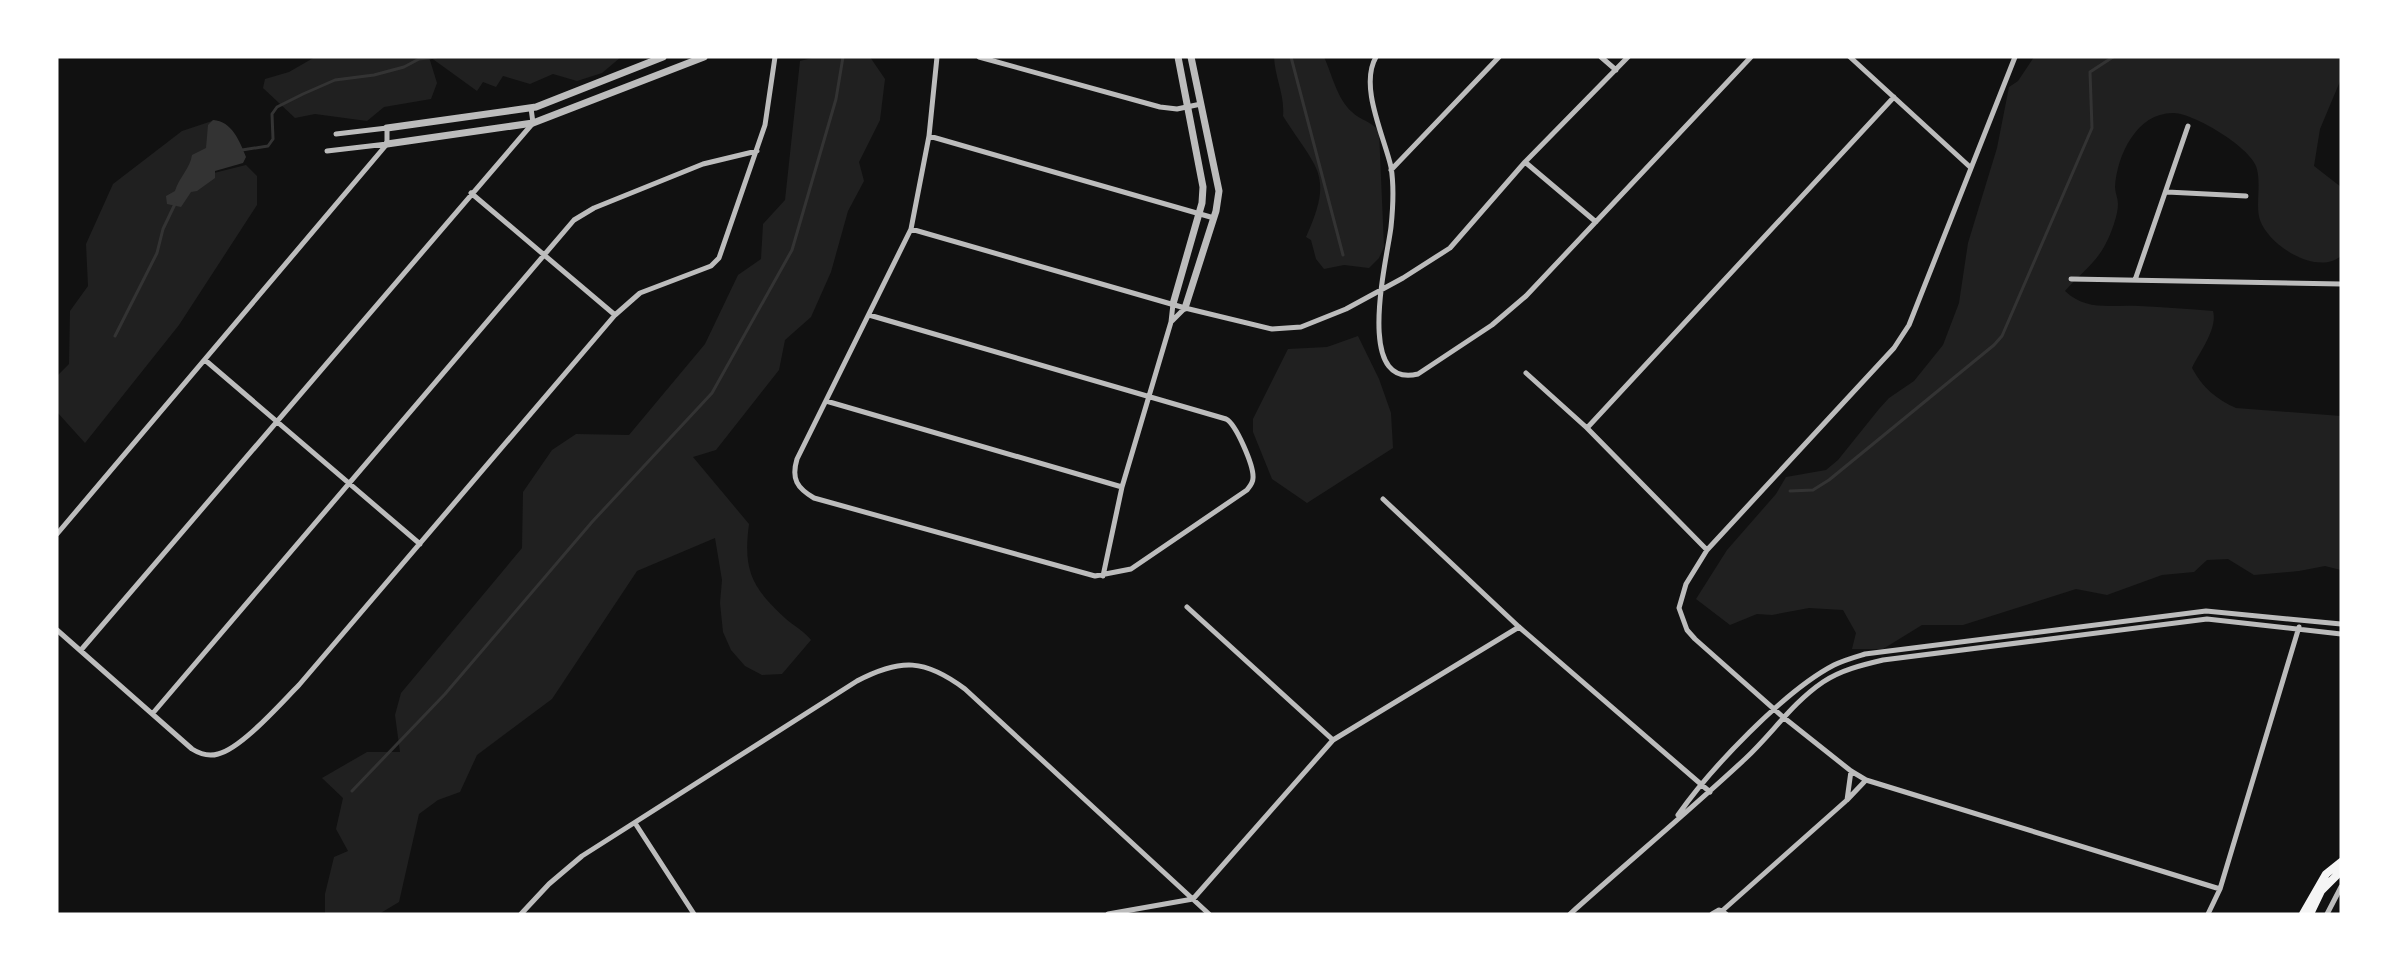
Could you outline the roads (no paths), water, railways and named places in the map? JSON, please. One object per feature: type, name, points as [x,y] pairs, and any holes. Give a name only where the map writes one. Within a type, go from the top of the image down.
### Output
[{"type":"main road","points":[[2302,914],[2326,874],[2341,862]]},
{"type":"main road","points":[[2310,914],[2321,891],[2341,870]]},
{"type":"street","points":[[336,134],[531,108],[663,57]]},
{"type":"street","points":[[327,151],[533,123],[704,57]]},
{"type":"street","points":[[57,630],[192,748],[205,755],[228,750],[264,721],[299,685],[615,315],[640,293],[715,262],[721,252],[765,125],[775,57]]},
{"type":"street","points":[[868,315],[1149,396],[1232,423],[1253,472],[1250,486],[1131,568],[1103,576],[1081,574],[814,498],[800,489],[795,482],[794,471],[797,459],[868,315],[911,229],[929,136],[937,57]]},
{"type":"street","points":[[979,57],[1160,107],[1188,108],[1201,104]]},
{"type":"street","points":[[1103,576],[1122,487],[1171,322],[1173,304],[1199,213],[1203,187],[1178,57]]},
{"type":"street","points":[[1171,322],[1185,308],[1214,218],[1219,191],[1191,57]]},
{"type":"street","points":[[1376,57],[1369,81],[1391,170],[1391,226],[1379,290],[1380,341],[1387,362],[1401,374],[1410,376],[1418,374],[1492,325],[1526,296],[1751,57]]},
{"type":"street","points":[[1391,170],[1499,57]]},
{"type":"street","points":[[1601,57],[1616,70]]},
{"type":"street","points":[[911,229],[1185,308],[1272,328],[1287,328],[1331,316],[1403,278],[1450,248],[1525,162],[1628,57]]},
{"type":"street","points":[[1850,57],[1970,167]]},
{"type":"street","points":[[2015,57],[1909,325],[1894,348],[1707,550],[1681,596],[1682,620],[1695,639],[1783,717],[1851,771],[1866,780],[2220,889]]},
{"type":"street","points":[[1587,429],[1894,97]]},
{"type":"street","points":[[81,650],[533,123],[531,108]]},
{"type":"street","points":[[2135,280],[2188,126]]},
{"type":"street","points":[[57,534],[387,144],[387,128]]},
{"type":"street","points":[[929,136],[1214,218]]},
{"type":"street","points":[[153,713],[565,229],[584,213],[703,164],[757,151]]},
{"type":"street","points":[[1525,162],[1596,222]]},
{"type":"street","points":[[2167,192],[2246,196]]},
{"type":"street","points":[[471,194],[615,315]]},
{"type":"street","points":[[2071,279],[2341,284]]},
{"type":"street","points":[[205,360],[420,544]]},
{"type":"street","points":[[1526,373],[1587,429],[1707,550]]},
{"type":"street","points":[[826,401],[1122,487]]},
{"type":"street","points":[[1383,499],[1519,627],[1710,792]]},
{"type":"street","points":[[1187,607],[1333,740]]},
{"type":"street","points":[[1674,822],[1701,783],[1775,709],[1835,664],[1865,654],[2206,611],[2341,624]]},
{"type":"street","points":[[1570,914],[1710,792],[1764,742],[1783,717],[1823,682],[1852,667],[1882,660],[2207,619],[2341,634]]},
{"type":"street","points":[[2208,914],[2220,889],[2301,620]]},
{"type":"street","points":[[1108,914],[1193,899],[1333,740],[1519,627]]},
{"type":"street","points":[[520,914],[549,884],[582,856],[864,677],[888,666],[926,666],[936,669],[965,689],[1209,914]]},
{"type":"street","points":[[1735,750],[1745,759]]},
{"type":"street","points":[[1847,800],[1851,771]]},
{"type":"street","points":[[1712,914],[1724,912],[1866,780]]},
{"type":"street","points":[[635,823],[694,914]]},
{"type":"street","points":[[2327,914],[2341,887]]},
{"type":"waterway","points":[[242,150],[268,146],[273,139],[272,114],[277,107],[303,94],[335,80],[374,75],[404,67],[419,59],[436,57]]},
{"type":"waterway","points":[[352,791],[445,694],[592,522],[712,393],[792,250],[836,99],[843,57]]},
{"type":"waterway","points":[[1291,57],[1343,255]]},
{"type":"waterway","points":[[1790,491],[1813,490],[1829,480],[2002,336],[2092,128],[2090,72],[2113,57]]},
{"type":"waterway","points":[[115,336],[157,253],[163,229],[175,204]]}]
